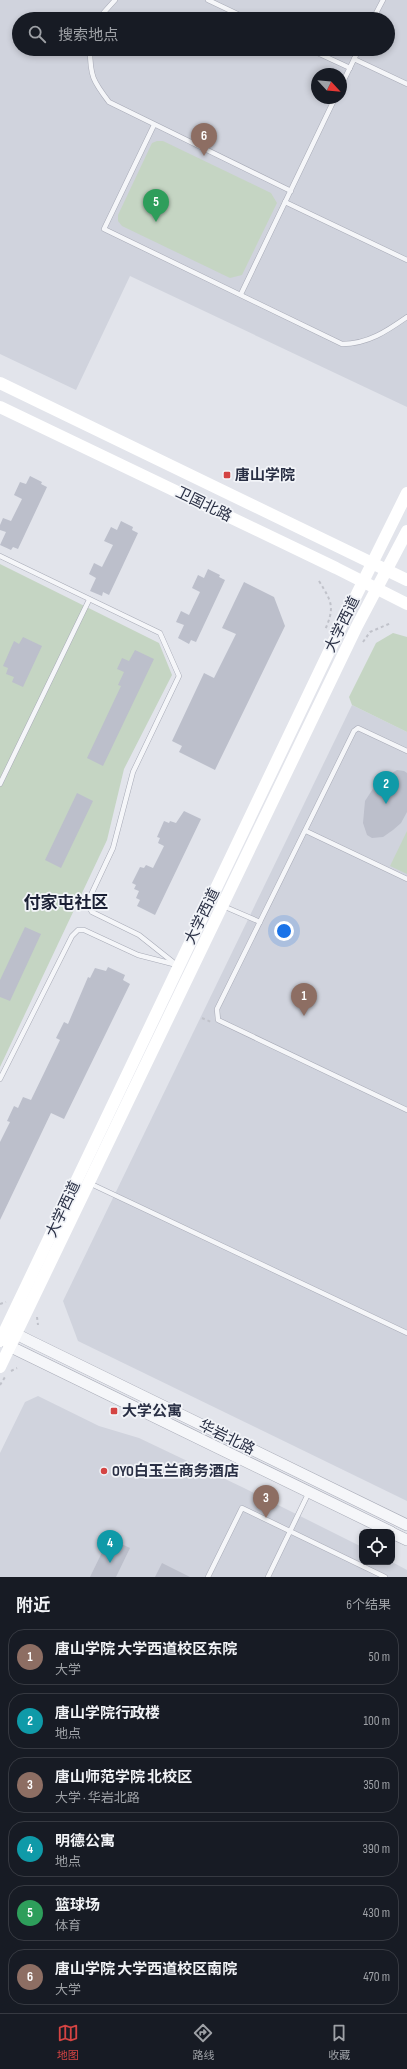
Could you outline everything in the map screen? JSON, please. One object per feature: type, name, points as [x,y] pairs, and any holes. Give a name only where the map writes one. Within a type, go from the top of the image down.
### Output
[{"type":"main road","name":"卫国北路","points":[[0,383],[407,580]]},
{"type":"main road","name":"卫国北路","points":[[0,407],[407,604]]},
{"type":"main road","name":"大学西道","points":[[0,1367],[3,1339],[178,966],[362,582],[407,493]]},
{"type":"main road","name":"大学西道","points":[[3,1339],[16,1334],[376,590],[407,532]]},
{"type":"street","name":"华岩北路","points":[[16,1334],[407,1525]]},
{"type":"street","name":"华岩北路","points":[[3,1339],[385,1529]]},
{"type":"street","name":"华岩北路","points":[[395,1534],[407,1540]]},
{"type":"lane","points":[[104,12],[115,0]]},
{"type":"lane","points":[[208,0],[233,12]]},
{"type":"lane","points":[[377,12],[383,0]]},
{"type":"lane","points":[[90,56],[90,68],[94,83],[109,102],[291,191]]},
{"type":"lane","points":[[324,56],[350,68]]},
{"type":"lane","points":[[347,74],[356,56]]},
{"type":"lane","points":[[354,59],[407,84]]},
{"type":"lane","points":[[241,294],[332,104]]},
{"type":"lane","points":[[154,125],[104,229],[342,344],[355,344],[379,336],[407,317]]},
{"type":"lane","points":[[285,202],[407,260]]},
{"type":"lane","points":[[0,556],[160,633],[179,676],[133,772],[112,848],[89,899],[89,907],[92,912],[139,935],[178,966]]},
{"type":"lane","points":[[0,784],[90,600]]},
{"type":"lane","points":[[407,751],[358,728],[354,731],[217,1009],[218,1020],[407,1110]]},
{"type":"lane","points":[[306,831],[407,879]]},
{"type":"lane","points":[[223,906],[260,922]]},
{"type":"lane","points":[[0,1079],[72,936],[78,930],[84,930],[138,955],[178,966]]},
{"type":"lane","points":[[89,1183],[407,1333]]},
{"type":"lane","points":[[268,1577],[309,1492]]},
{"type":"lane","points":[[208,1577],[242,1508],[385,1577]]},
{"type":"path","points":[[320,581],[330,602],[332,614]]},
{"type":"path","points":[[370,632],[391,624]]},
{"type":"shaded area","points":[[0,0],[407,0],[407,407],[130,276],[76,390],[0,354]]},
{"type":"shaded area","points":[[352,705],[407,732],[407,1501],[78,1341],[63,1301]]},
{"type":"shaded area","name":"OYO白玉兰商务酒店","points":[[38,1396],[99,1426],[139,1438],[359,1546],[359,1565],[395,1565],[395,1564],[407,1570],[407,1577],[0,1577],[0,1453],[25,1402]]},
{"type":"green space","points":[[163,141],[271,193],[277,203],[242,275],[230,278],[122,226],[118,221],[118,215],[152,143]]},
{"type":"green space","points":[[0,564],[159,643],[172,675],[124,769],[107,840],[0,1067]]},
{"type":"green space","points":[[393,633],[407,637],[407,732],[352,705],[349,697],[376,643]]},
{"type":"green space","points":[[407,831],[407,874],[390,866]]},
{"type":"building","points":[[30,476],[42,482],[41,484],[47,487],[18,549],[13,547],[11,550],[0,545],[6,532],[0,530],[0,525],[3,518],[11,521],[22,499],[14,495],[20,482],[26,484]]},
{"type":"building","points":[[121,521],[133,527],[132,530],[138,533],[109,595],[103,592],[102,596],[90,591],[96,578],[89,574],[94,563],[102,567],[113,545],[104,541],[111,527],[117,530]]},
{"type":"building","points":[[208,569],[220,575],[219,577],[225,580],[196,642],[191,640],[189,644],[178,638],[184,625],[176,622],[181,611],[189,615],[200,592],[192,588],[198,575],[204,578]]},
{"type":"building","points":[[244,582],[274,597],[285,626],[215,770],[179,752],[182,746],[172,741],[204,673],[214,678],[236,634],[222,628]]},
{"type":"building","points":[[23,637],[42,646],[23,687],[12,682],[14,677],[6,674],[8,668],[3,666],[14,641],[19,644]]},
{"type":"building","points":[[135,650],[154,659],[103,766],[87,758],[121,686],[118,685],[124,672],[117,669],[122,658],[129,661]]},
{"type":"building","points":[[397,770],[407,773],[407,812],[401,823],[393,830],[383,837],[372,838],[367,835],[363,823],[365,801],[378,781]]},
{"type":"building","points":[[77,793],[93,801],[61,868],[45,860]]},
{"type":"building","points":[[184,811],[201,819],[155,915],[137,906],[140,900],[136,898],[139,891],[134,889],[136,885],[132,883],[140,867],[144,868],[146,865],[153,868],[164,846],[158,843],[160,838],[157,837],[164,821],[176,823]]},
{"type":"building","points":[[25,927],[41,934],[10,1001],[0,997],[0,980]]},
{"type":"building","points":[[108,967],[125,975],[123,980],[130,984],[64,1119],[51,1113],[0,1220],[0,1142],[10,1122],[7,1121],[14,1106],[18,1108],[23,1097],[31,1100],[60,1040],[56,1038],[64,1022],[68,1024],[88,977],[90,978],[95,968],[106,971]]},
{"type":"building","points":[[109,1538],[130,1548],[116,1577],[90,1577]]},
{"type":"building","points":[[162,1563],[190,1577],[155,1577]]},
{"type":"place","name":"唐山学院 大学西道校区南院","points":[[204,156]]},
{"type":"place","name":"篮球场","points":[[156,222]]},
{"type":"place","name":"唐山学院","points":[[227,475]]},
{"type":"place","name":"唐山学院行政楼","points":[[386,804]]},
{"type":"place","name":"唐山学院 大学西道校区东院","points":[[304,1016]]},
{"type":"place","name":"大学公寓","points":[[114,1411]]},
{"type":"place","name":"OYO白玉兰商务酒店","points":[[104,1471]]},
{"type":"place","name":"唐山师范学院 北校区","points":[[266,1518]]},
{"type":"place","name":"明德公寓","points":[[110,1563]]},
{"type":"district","name":"付家屯社区","points":[[66,902]]}]
